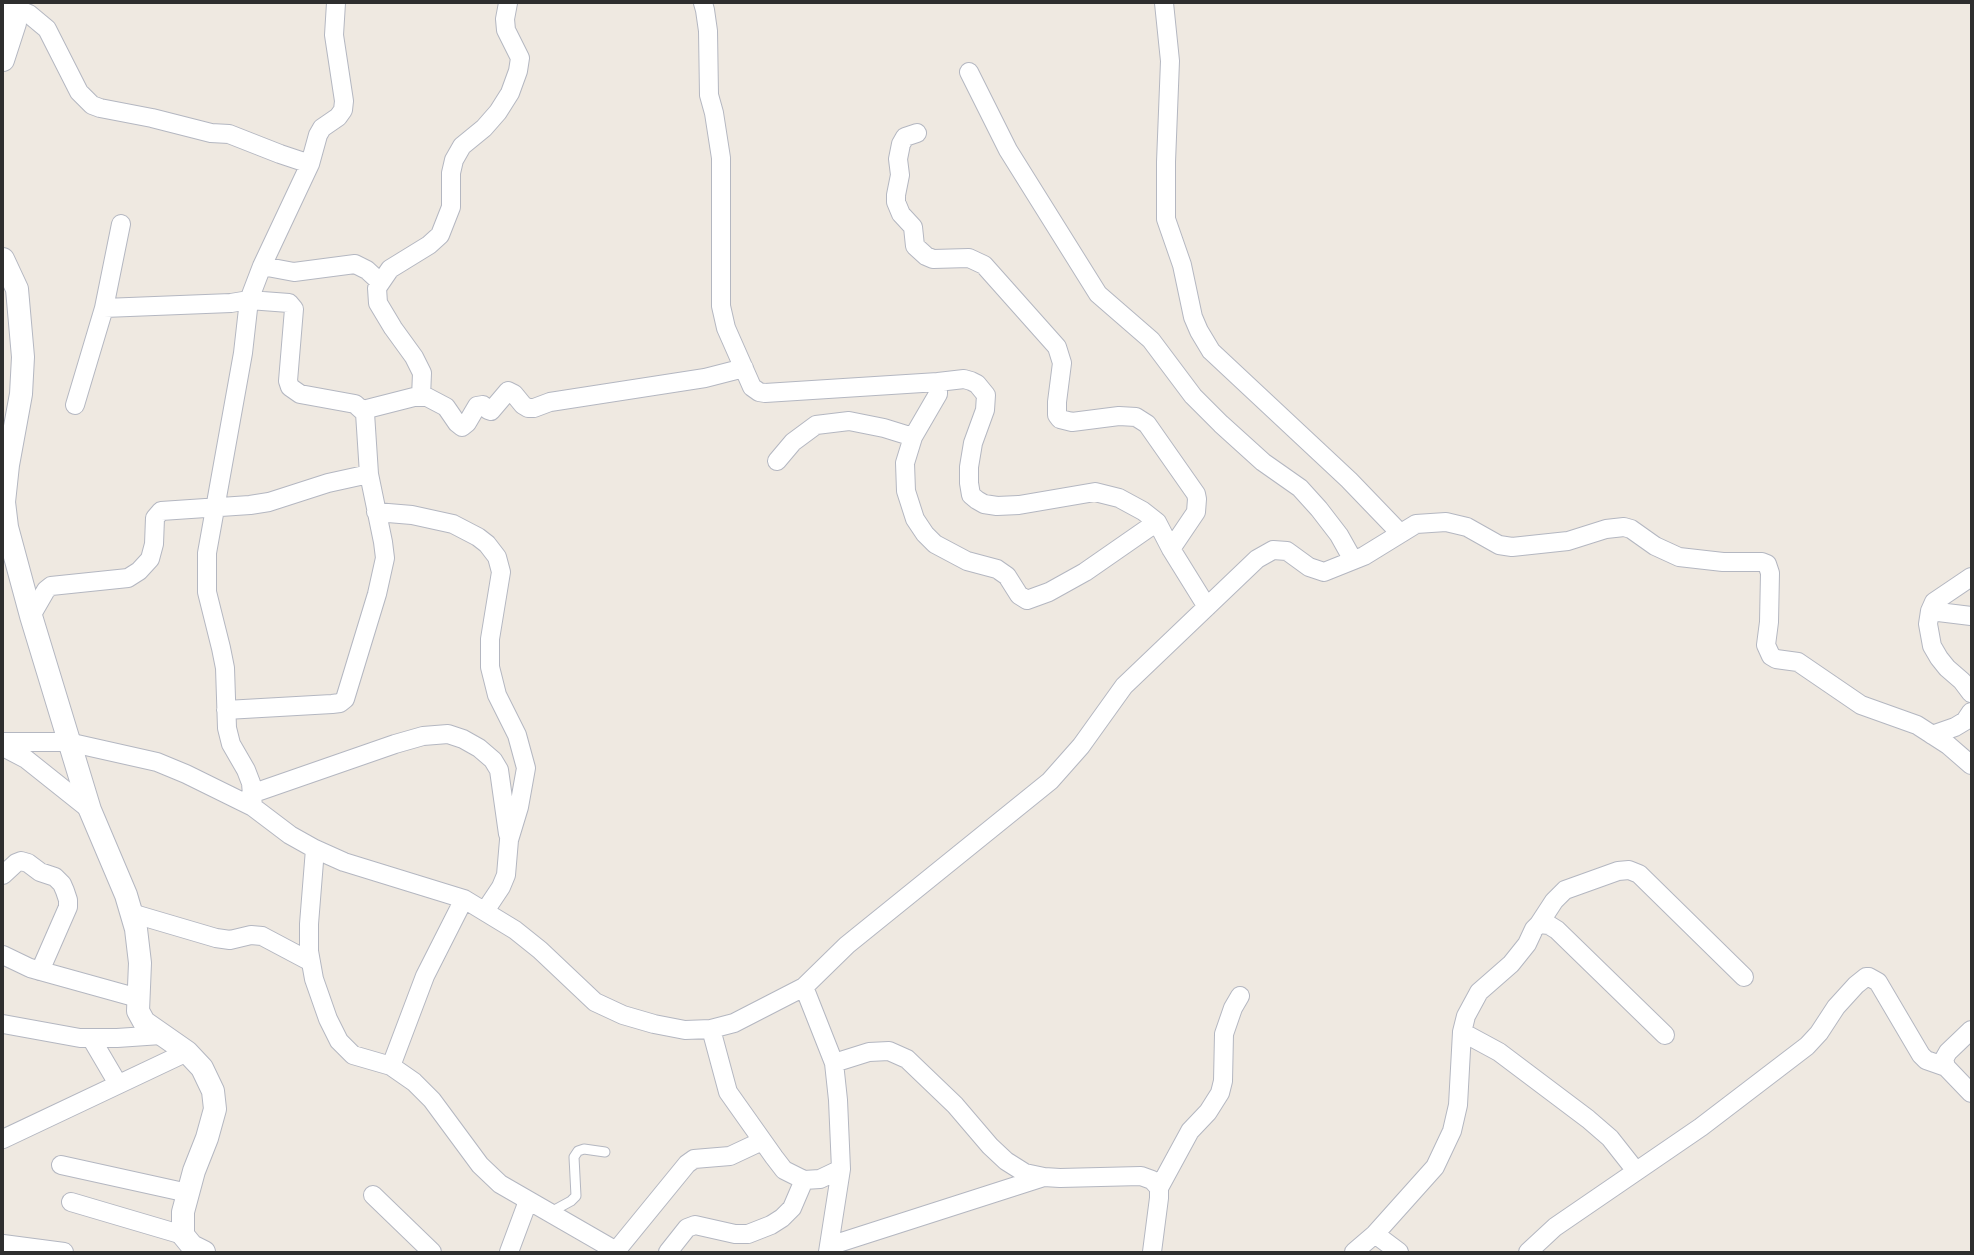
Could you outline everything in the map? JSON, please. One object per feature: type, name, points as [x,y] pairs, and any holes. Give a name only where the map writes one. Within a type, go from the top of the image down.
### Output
[{"type":"street","points":[[252,801],[251,783],[246,770],[231,744],[227,728],[225,668],[207,592],[207,553],[243,354],[249,300],[262,266],[310,164],[318,134],[322,128],[338,117],[343,110],[344,102],[334,35],[336,3]]},
{"type":"street","points":[[421,397],[422,373],[419,366],[378,303],[377,295],[380,282],[390,269],[429,245],[440,235],[451,207],[451,173],[454,160],[462,146],[484,128],[498,112],[510,93],[518,71],[520,58],[506,30],[508,3]]},
{"type":"street","points":[[703,3],[706,10],[708,31],[709,95],[714,113],[721,158],[721,306],[726,328],[752,388],[759,392],[765,393],[964,379],[971,381],[982,389],[986,395],[985,410],[973,443],[969,467],[971,494],[977,500],[984,504],[997,506],[1019,505],[1095,492],[1119,498],[1143,511],[1157,522],[1171,549],[1207,607]]},
{"type":"street","points":[[1164,3],[1170,61],[1166,162],[1166,220],[1182,265],[1193,317],[1199,331],[1211,351],[1349,480],[1400,533]]},
{"type":"street","points":[[3,60],[15,23],[15,6],[29,14],[47,29],[79,92],[92,105],[211,133],[229,134],[310,164]]},
{"type":"street","points":[[969,72],[1008,150],[1098,294],[1151,340],[1193,396],[1221,424],[1262,462],[1300,488],[1320,509],[1353,560]]},
{"type":"street","points":[[917,133],[905,137],[901,144],[898,159],[900,175],[896,195],[896,202],[901,214],[913,227],[915,246],[926,256],[933,259],[969,258],[984,265],[1057,347],[1062,363],[1057,402],[1057,415],[1060,419],[1072,422],[1123,416],[1136,417],[1147,424],[1196,494],[1197,499],[1196,512],[1171,549]]},
{"type":"street","points":[[75,405],[104,308],[121,224]]},
{"type":"street","points":[[3,259],[16,289],[23,357],[21,394],[8,465],[4,502],[7,527],[31,616],[68,742],[90,810],[114,862],[136,929],[140,963],[138,1011],[144,1022],[188,1052],[202,1068],[213,1090],[215,1109],[207,1138],[194,1171],[183,1212],[192,1246]]},
{"type":"street","points":[[262,266],[294,272],[355,264],[367,270],[380,282]]},
{"type":"street","points":[[104,308],[231,303],[249,300],[289,303],[294,310],[288,381],[290,387],[300,394],[355,404],[365,413],[369,474],[385,558],[377,594],[345,699],[332,704],[226,710]]},
{"type":"street","points":[[362,410],[414,397],[421,397],[434,400],[446,407],[457,423],[462,427],[477,406],[483,405],[491,411],[508,390],[514,394],[523,405],[528,408],[534,408],[565,399],[705,378],[744,368]]},
{"type":"street","points":[[938,382],[938,394],[914,437],[905,463],[906,491],[915,519],[925,534],[935,544],[947,552],[967,561],[989,566],[1000,571],[1007,576],[1019,595],[1027,600],[1049,592],[1085,572],[1157,522]]},
{"type":"street","points":[[777,461],[793,442],[816,425],[849,421],[884,428],[914,437]]},
{"type":"street","points":[[31,616],[46,590],[51,586],[128,578],[139,571],[150,559],[154,544],[155,518],[161,511],[250,505],[269,502],[328,483],[369,474]]},
{"type":"street","points":[[376,512],[412,515],[453,524],[478,537],[487,544],[497,557],[501,572],[490,639],[490,667],[497,694],[517,735],[526,768],[519,807],[510,840],[506,875],[501,887],[485,911]]},
{"type":"street","points":[[3,742],[68,742],[157,762],[220,790],[252,801],[290,835],[315,849],[344,862],[464,899],[485,911],[515,930],[540,950],[595,1002],[623,1015],[654,1024],[684,1030],[710,1029],[734,1023],[804,987],[847,945],[1050,781],[1081,746],[1124,686],[1258,559],[1274,550],[1287,551],[1309,567],[1324,572],[1364,556],[1400,533],[1423,522],[1446,522],[1467,527],[1499,545],[1512,547],[1568,541],[1606,529],[1624,527],[1631,529],[1655,546],[1679,557],[1723,562],[1762,562],[1767,564],[1770,573],[1769,622],[1766,645],[1771,656],[1776,659],[1798,662],[1860,705],[1917,725],[1948,745],[1971,765]]},
{"type":"street","points":[[1971,577],[1939,597],[1934,602],[1930,611],[1928,624],[1932,646],[1947,668],[1962,681],[1971,693]]},
{"type":"street","points":[[1930,611],[1971,616]]},
{"type":"street","points":[[1932,735],[1955,727],[1965,721],[1971,712]]},
{"type":"street","points":[[252,801],[395,744],[423,736],[448,734],[463,739],[479,748],[492,760],[498,770],[510,840]]},
{"type":"street","points":[[3,748],[26,759],[90,810]]},
{"type":"street","points":[[315,849],[309,924],[311,962],[314,979],[328,1019],[339,1041],[353,1054],[391,1066],[414,1082],[432,1100],[480,1165],[500,1184],[548,1213],[617,1251],[687,1164],[694,1159],[730,1156],[762,1141]]},
{"type":"street","points":[[3,875],[16,863],[21,861],[28,863],[40,872],[55,877],[62,884],[65,891],[68,900],[68,907],[40,971]]},
{"type":"street","points":[[1354,1252],[1375,1234],[1435,1167],[1452,1131],[1458,1105],[1462,1032],[1471,1004],[1479,992],[1520,954],[1554,901],[1565,890],[1618,871],[1629,870],[1639,874],[1744,977]]},
{"type":"street","points":[[391,1066],[425,976],[464,899]]},
{"type":"street","points":[[131,913],[216,938],[230,940],[251,935],[262,936],[311,962]]},
{"type":"street","points":[[1539,924],[1549,925],[1557,930],[1665,1035]]},
{"type":"street","points":[[3,955],[19,964],[40,971],[138,998]]},
{"type":"street","points":[[1528,1252],[1555,1227],[1701,1127],[1807,1046],[1819,1033],[1836,1007],[1856,985],[1866,978],[1869,977],[1878,982],[1921,1055],[1926,1060],[1946,1068],[1971,1093]]},
{"type":"street","points":[[804,987],[834,1063],[840,1122],[841,1169],[828,1249],[1044,1177]]},
{"type":"street","points":[[1152,1252],[1159,1188],[1190,1131],[1208,1112],[1220,1093],[1224,1081],[1224,1034],[1233,1008],[1240,996]]},
{"type":"street","points":[[3,1024],[61,1036],[91,1038],[161,1035]]},
{"type":"street","points":[[710,1029],[728,1092],[784,1170],[804,1180],[820,1179],[841,1169]]},
{"type":"street","points":[[1946,1068],[1944,1059],[1946,1055],[1971,1030]]},
{"type":"street","points":[[1462,1032],[1499,1052],[1588,1119],[1614,1143],[1636,1171]]},
{"type":"street","points":[[91,1038],[118,1084]]},
{"type":"street","points":[[834,1063],[869,1052],[889,1051],[907,1059],[955,1105],[990,1146],[1006,1161],[1025,1172],[1044,1177],[1141,1176],[1152,1180],[1159,1188]]},
{"type":"street","points":[[3,1139],[188,1052]]},
{"type":"street","points":[[61,1165],[188,1193]]},
{"type":"street","points":[[668,1252],[687,1228],[695,1225],[735,1234],[748,1234],[770,1225],[782,1218],[792,1208],[804,1180]]},
{"type":"street","points":[[373,1195],[432,1252]]},
{"type":"street","points":[[509,1252],[528,1201]]},
{"type":"street","points":[[71,1202],[192,1246]]},
{"type":"street","points":[[1375,1234],[1399,1252]]},
{"type":"street","points":[[3,1244],[64,1252]]},
{"type":"lane","points":[[548,1213],[571,1201],[576,1196],[574,1158],[578,1151],[584,1149],[605,1152]]}]
